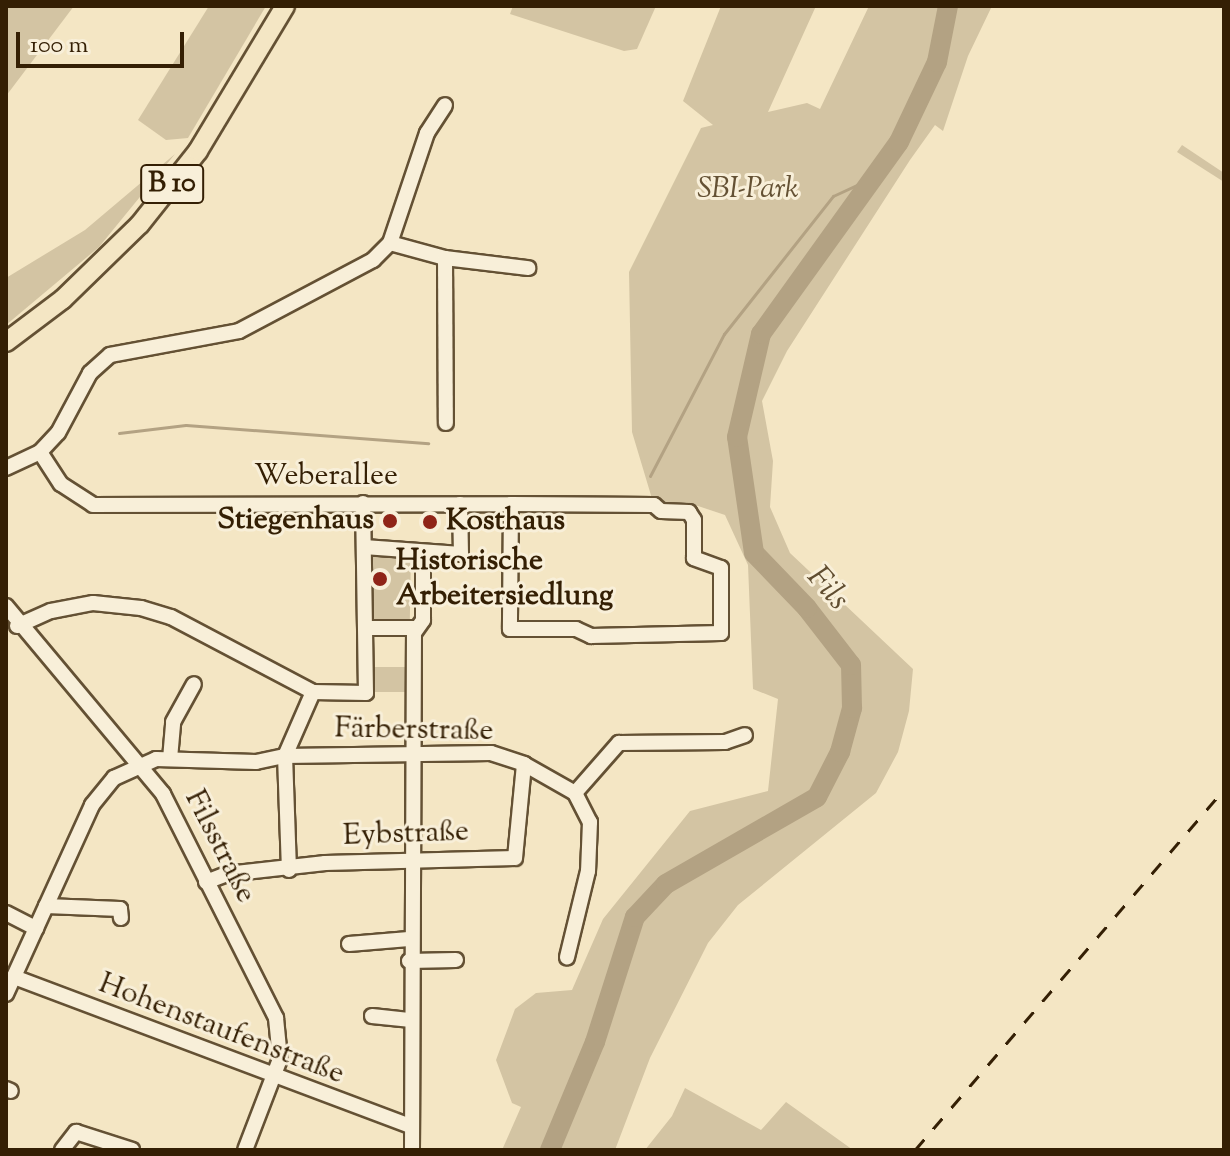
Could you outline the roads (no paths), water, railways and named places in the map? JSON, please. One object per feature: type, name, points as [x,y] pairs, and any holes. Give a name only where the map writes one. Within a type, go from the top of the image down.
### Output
[{"type":"main road","name":"B 10","points":[[6,342],[63,299],[140,224],[198,151],[285,6]]},
{"type":"street","points":[[6,468],[40,452],[76,408],[90,373],[110,355],[239,331],[358,269],[390,243],[427,133],[445,105]]},
{"type":"street","points":[[390,243],[445,258],[528,268]]},
{"type":"street","points":[[445,258],[446,423]]},
{"type":"street","name":"Weberallee","points":[[40,452],[61,484],[93,505],[363,503],[558,504],[654,505],[661,511],[689,512],[694,520],[694,558],[721,568],[721,633],[711,636],[591,636],[576,629],[510,629],[511,504]]},
{"type":"street","points":[[17,626],[51,611],[93,603],[156,611],[313,692],[366,693],[363,503]]},
{"type":"street","points":[[364,547],[407,547],[423,554],[461,554],[460,504]]},
{"type":"street","points":[[412,1150],[409,939],[413,860],[415,628],[423,620],[423,554]]},
{"type":"street","name":"Filsstraße","points":[[7,609],[17,626],[163,794],[280,1030],[280,1059],[245,1150]]},
{"type":"street","points":[[365,628],[415,628]]},
{"type":"street","points":[[170,759],[173,722],[194,684]]},
{"type":"street","points":[[289,870],[285,756],[313,692]]},
{"type":"street","points":[[567,957],[589,858],[590,822],[575,793],[619,743],[725,742],[733,735],[745,735]]},
{"type":"street","name":"Färberstraße","points":[[139,763],[170,759],[256,762],[285,756],[491,753],[524,764],[575,793]]},
{"type":"street","points":[[6,994],[102,790],[139,763]]},
{"type":"street","name":"Eybstraße","points":[[206,882],[227,874],[289,870],[325,863],[515,858],[524,764]]},
{"type":"street","points":[[46,906],[120,909],[121,918]]},
{"type":"street","points":[[6,913],[36,928]]},
{"type":"street","points":[[349,944],[409,939]]},
{"type":"street","points":[[409,961],[456,960]]},
{"type":"street","name":"Hohenstaufenstraße","points":[[14,977],[273,1078],[411,1126]]},
{"type":"street","points":[[372,1016],[409,1020]]},
{"type":"street","points":[[62,1150],[76,1132],[132,1150]]},
{"type":"waterway","name":"Fils","points":[[550,1150],[595,1042],[635,917],[666,884],[817,797],[840,752],[852,708],[851,665],[807,608],[754,553],[737,437],[761,334],[899,142],[937,62],[948,6]]},
{"type":"waterway","points":[[650,476],[724,334],[833,196],[874,177]]},
{"type":"waterway","points":[[119,433],[186,425],[428,443]]},
{"type":"railway","points":[[915,1150],[1224,789]]},
{"type":"place","name":"Stiegenhaus","points":[[390,521]]},
{"type":"place","name":"Kosthaus","points":[[430,522]]},
{"type":"place","name":"Historische Arbeitersiedlung","points":[[380,579]]},
{"type":"park label","name":"SBI-Park","points":[[748,190]]}]
